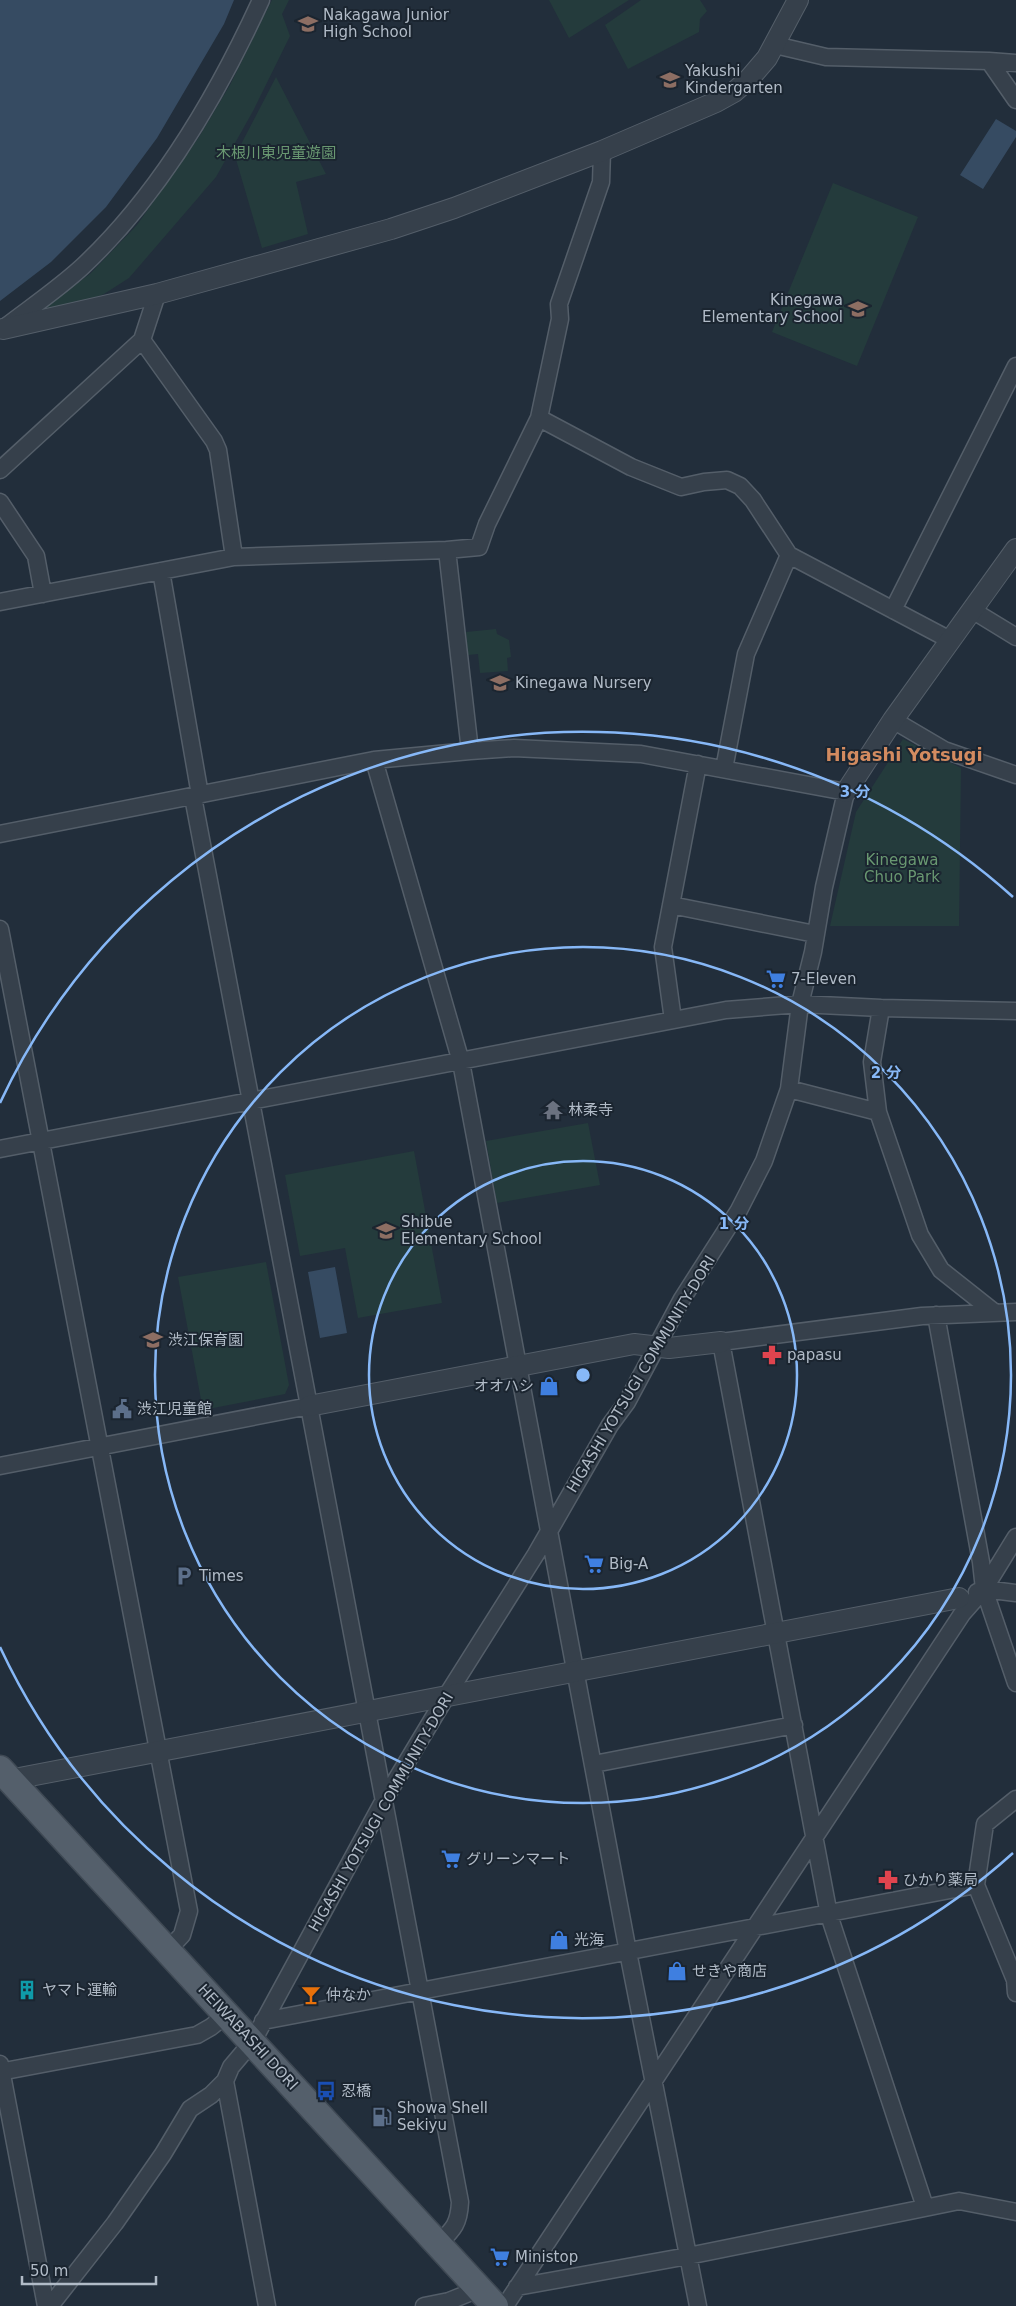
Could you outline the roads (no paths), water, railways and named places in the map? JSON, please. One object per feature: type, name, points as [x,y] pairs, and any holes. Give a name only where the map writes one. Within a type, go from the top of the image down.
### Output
[{"type":"main road","name":"HEIWABASHI DORI","points":[[3,1777],[168,1950],[226,2014],[258,2031],[487,2298]]},
{"type":"street","points":[[1,329],[82,267],[113,234],[160,176],[206,104],[246,33],[260,0]]},
{"type":"street","points":[[1,329],[157,294],[391,229],[454,208],[602,152],[716,102],[734,92],[749,79],[775,45],[798,0]]},
{"type":"street","points":[[775,45],[826,57],[1016,62]]},
{"type":"street","points":[[989,62],[1016,100]]},
{"type":"street","points":[[0,602],[234,557],[447,550],[479,547],[487,524],[539,418],[560,319],[559,304],[601,182],[602,152]]},
{"type":"street","points":[[0,470],[142,340],[157,294]]},
{"type":"street","points":[[142,340],[214,441],[218,450],[234,557]]},
{"type":"street","points":[[893,610],[1016,366]]},
{"type":"street","points":[[539,418],[631,467],[681,487],[727,480],[740,486],[753,500],[789,555],[950,640]]},
{"type":"street","points":[[0,502],[36,556],[43,594]]},
{"type":"street","name":"HIGASHI YOTSUGI COMMUNITY-DORI","points":[[226,2081],[231,2068],[258,2031],[384,1800],[446,1695],[501,1612],[610,1424],[626,1402],[682,1299],[739,1210],[764,1161],[789,1088],[800,1004],[813,952],[815,934],[846,792],[893,720],[1016,549]]},
{"type":"street","points":[[447,550],[470,751]]},
{"type":"street","points":[[724,769],[746,654],[789,555]]},
{"type":"street","points":[[161,571],[197,796],[252,1101],[460,2202],[455,2228],[439,2243]]},
{"type":"street","points":[[972,610],[1016,637]]},
{"type":"street","points":[[893,720],[944,750],[1016,775]]},
{"type":"street","points":[[0,834],[374,760],[514,748],[641,754],[846,792]]},
{"type":"street","points":[[374,760],[461,1062],[577,1670],[628,1952],[698,2306]]},
{"type":"street","points":[[673,1020],[663,947],[698,764]]},
{"type":"street","points":[[671,905],[815,934]]},
{"type":"street","points":[[0,929],[189,1911],[182,1935],[168,1950]]},
{"type":"street","points":[[0,1149],[726,1010],[800,1004],[1016,1011]]},
{"type":"street","points":[[881,1008],[872,1062],[878,1112],[920,1235],[941,1270],[994,1312]]},
{"type":"street","points":[[789,1088],[878,1112]]},
{"type":"street","points":[[0,1466],[634,1344],[669,1348],[936,1315],[1016,1312]]},
{"type":"street","points":[[936,1315],[981,1562],[984,1589],[1016,1683]]},
{"type":"street","points":[[721,1342],[829,1915],[925,2207]]},
{"type":"street","points":[[505,2306],[815,1835],[962,1614],[984,1589],[1016,1537]]},
{"type":"street","points":[[3,1777],[158,1750],[959,1598],[984,1589],[1016,1593]]},
{"type":"street","points":[[594,1764],[794,1724]]},
{"type":"street","points":[[1016,1799],[985,1824],[976,1885],[1015,1980],[1016,1993]]},
{"type":"street","points":[[258,2031],[420,1992],[829,1915],[976,1885]]},
{"type":"street","points":[[46,2306],[1,2069],[197,2035],[211,2027],[226,2014]]},
{"type":"street","points":[[50,2306],[115,2223],[163,2154],[190,2109],[211,2095],[226,2081]]},
{"type":"street","points":[[226,2081],[268,2306]]},
{"type":"street","points":[[517,2287],[688,2256],[925,2207],[969,2202],[1016,2212]]},
{"type":"street","points":[[424,2306],[449,2301],[487,2298]]},
{"type":"water","points":[[0,0],[234,0],[224,24],[157,138],[106,207],[51,262],[0,301]]},
{"type":"water","points":[[996,119],[1016,131],[1016,137],[983,189],[960,175]]},
{"type":"water","points":[[335,1267],[347,1333],[320,1338],[308,1272]]},
{"type":"place","name":"Nakagawa Junior High School","points":[[308,24]]},
{"type":"place","name":"Yakushi Kindergarten","points":[[670,80]]},
{"type":"place","name":"Kinegawa Elementary School","points":[[858,309]]},
{"type":"place","name":"Kinegawa Nursery","points":[[500,683]]},
{"type":"place","name":"7-Eleven","points":[[776,979]]},
{"type":"place","name":"林柔寺","points":[[553,1110]]},
{"type":"place","name":"Shibue Elementary School","points":[[386,1231]]},
{"type":"place","name":"渋江保育園","points":[[153,1340]]},
{"type":"place","name":"papasu","points":[[772,1355]]},
{"type":"place","name":"オオハシ","points":[[549,1386]]},
{"type":"place","name":"渋江児童館","points":[[122,1409]]},
{"type":"place","name":"Big-A","points":[[594,1564]]},
{"type":"place","name":"Times","points":[[184,1576]]},
{"type":"place","name":"グリーンマート","points":[[451,1859]]},
{"type":"place","name":"ひかり薬局","points":[[888,1880]]},
{"type":"place","name":"光海","points":[[559,1940]]},
{"type":"place","name":"せきや商店","points":[[677,1971]]},
{"type":"place","name":"ヤマト運輸","points":[[27,1990]]},
{"type":"place","name":"仲なか","points":[[311,1995]]},
{"type":"place","name":"忍橋","points":[[326,2091]]},
{"type":"place","name":"Showa Shell Sekiyu","points":[[382,2117]]},
{"type":"place","name":"Ministop","points":[[500,2257]]},
{"type":"district","name":"Higashi Yotsugi","points":[[904,754]]},
{"type":"park label","name":"木根川東児童遊園","points":[[276,153]]},
{"type":"park label","name":"Kinegawa Chuo Park","points":[[902,868]]}]
